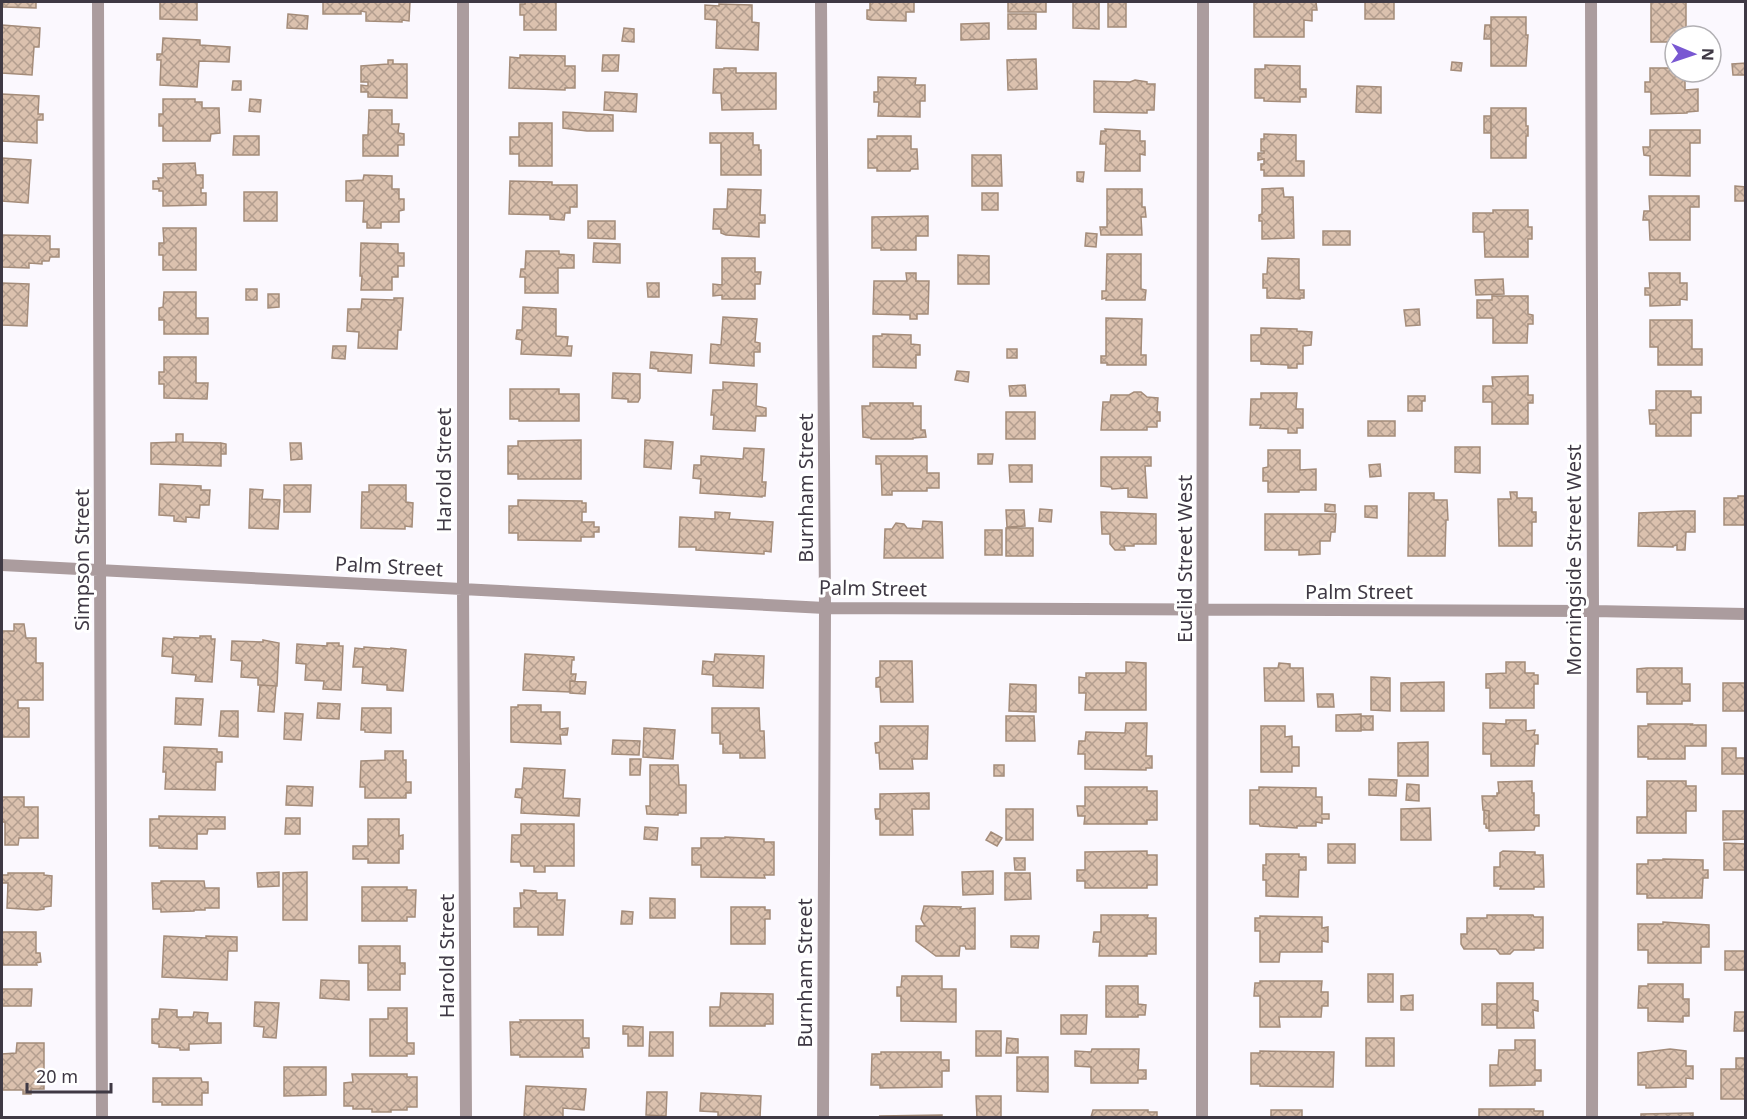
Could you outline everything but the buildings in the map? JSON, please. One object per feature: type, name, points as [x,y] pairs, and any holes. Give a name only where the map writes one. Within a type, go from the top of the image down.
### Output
[{"type":"street","name":"Simpson Street","points":[[98,2],[102,1118]]},
{"type":"street","name":"Harold Street","points":[[463,2],[466,1118]]},
{"type":"street","name":"Burnham Street","points":[[821,2],[825,608],[823,1118]]},
{"type":"street","name":"Euclid Street West","points":[[1202,1118],[1203,2]]},
{"type":"street","name":"Morningside Street West","points":[[1591,2],[1592,1118]]},
{"type":"street","name":"Palm Street","points":[[2,565],[825,608],[1593,611],[1746,615]]}]
